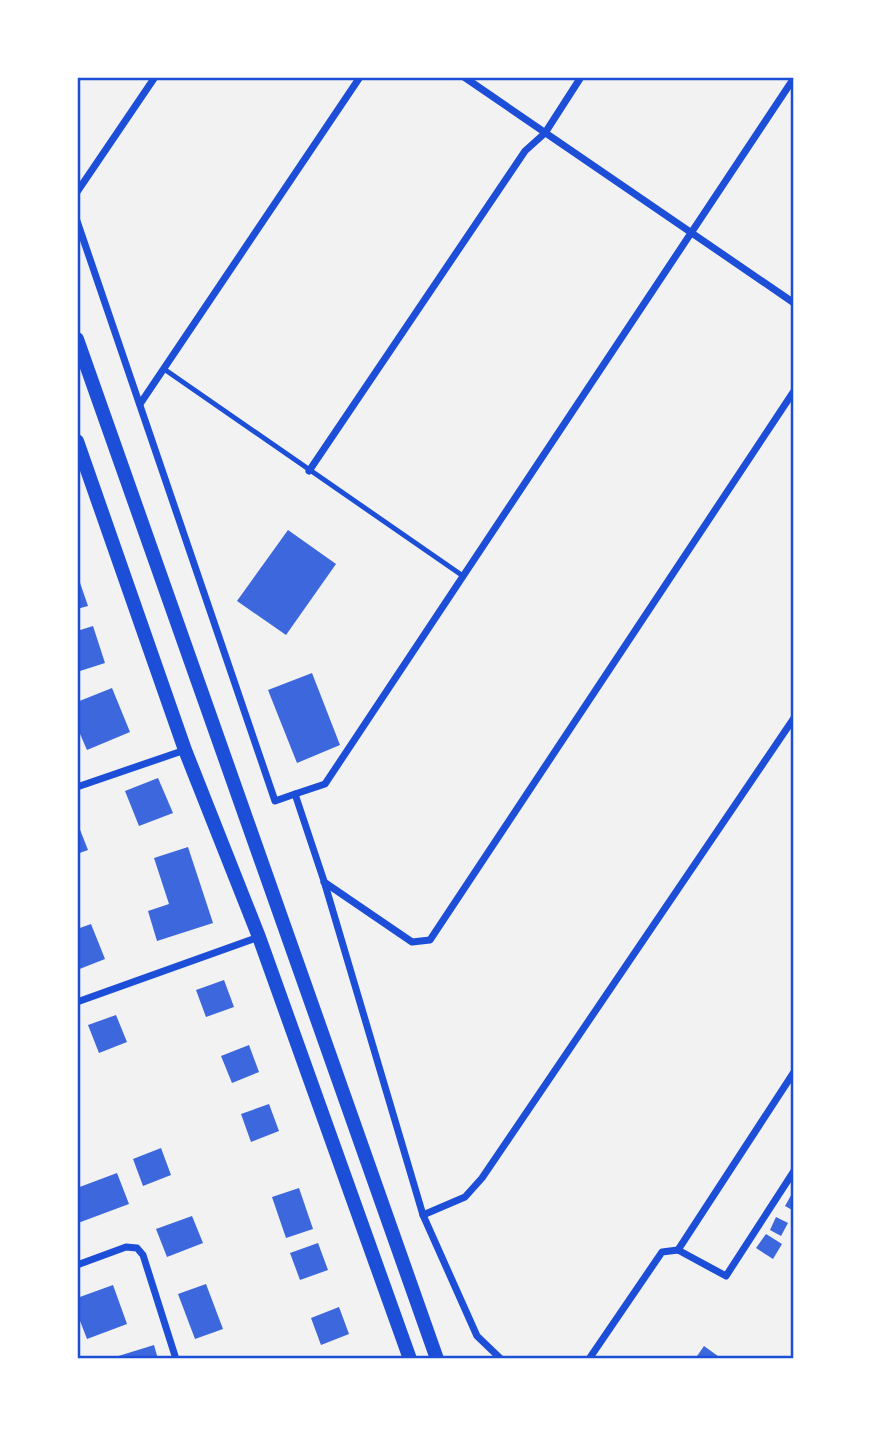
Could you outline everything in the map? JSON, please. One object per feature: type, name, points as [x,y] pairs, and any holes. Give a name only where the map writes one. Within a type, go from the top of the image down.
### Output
[{"type":"main road","points":[[77,339],[437,1359]]},
{"type":"main road","points":[[77,441],[185,750],[259,937],[410,1359]]},
{"type":"street","points":[[77,192],[155,77]]},
{"type":"street","points":[[140,404],[360,77]]},
{"type":"street","points":[[464,77],[794,303]]},
{"type":"street","points":[[309,471],[525,151],[545,133],[581,77]]},
{"type":"street","points":[[77,220],[275,801],[325,785],[794,78]]},
{"type":"street","points":[[324,881],[412,942],[430,940],[794,391]]},
{"type":"street","points":[[423,1215],[465,1197],[482,1178],[794,718]]},
{"type":"street","points":[[77,787],[185,750]]},
{"type":"street","points":[[295,794],[324,881],[423,1215],[477,1336],[500,1359]]},
{"type":"street","points":[[77,1002],[259,937]]},
{"type":"street","points":[[678,1250],[794,1072]]},
{"type":"street","points":[[589,1359],[662,1252],[678,1250],[726,1276],[794,1171]]},
{"type":"street","points":[[77,1265],[126,1247],[137,1248],[143,1255],[176,1359]]},
{"type":"lane","points":[[164,369],[463,576]]},
{"type":"building","points":[[288,530],[336,564],[286,635],[237,601]]},
{"type":"building","points":[[77,574],[88,606],[77,609]]},
{"type":"building","points":[[93,626],[105,663],[77,672],[77,631]]},
{"type":"building","points":[[312,673],[340,745],[297,763],[268,690]]},
{"type":"building","points":[[112,688],[130,732],[87,750],[77,727],[77,702]]},
{"type":"building","points":[[158,778],[173,813],[139,826],[125,791]]},
{"type":"building","points":[[77,822],[88,850],[77,854]]},
{"type":"building","points":[[188,847],[213,923],[157,941],[148,911],[169,904],[154,858]]},
{"type":"building","points":[[91,924],[105,959],[77,970],[77,929]]},
{"type":"building","points":[[224,980],[234,1007],[206,1017],[196,990]]},
{"type":"building","points":[[116,1015],[127,1042],[99,1053],[88,1025]]},
{"type":"building","points":[[249,1045],[259,1072],[232,1083],[221,1056]]},
{"type":"building","points":[[269,1104],[279,1131],[251,1142],[241,1114]]},
{"type":"building","points":[[161,1148],[171,1175],[143,1186],[133,1159]]},
{"type":"building","points":[[117,1173],[129,1204],[78,1223],[77,1188]]},
{"type":"building","points":[[299,1188],[313,1229],[286,1238],[272,1197]]},
{"type":"building","points":[[794,1190],[794,1211],[785,1206]]},
{"type":"building","points":[[192,1216],[203,1243],[167,1257],[156,1229]]},
{"type":"building","points":[[776,1217],[788,1223],[781,1236],[770,1230]]},
{"type":"building","points":[[766,1234],[782,1244],[773,1259],[756,1248]]},
{"type":"building","points":[[318,1243],[328,1270],[300,1280],[290,1253]]},
{"type":"building","points":[[206,1284],[223,1329],[195,1339],[178,1294]]},
{"type":"building","points":[[113,1285],[127,1324],[87,1339],[77,1313],[77,1298]]},
{"type":"building","points":[[339,1307],[349,1334],[321,1345],[311,1318]]},
{"type":"building","points":[[154,1345],[158,1359],[112,1359],[112,1358]]},
{"type":"building","points":[[704,1346],[722,1359],[695,1359]]}]
